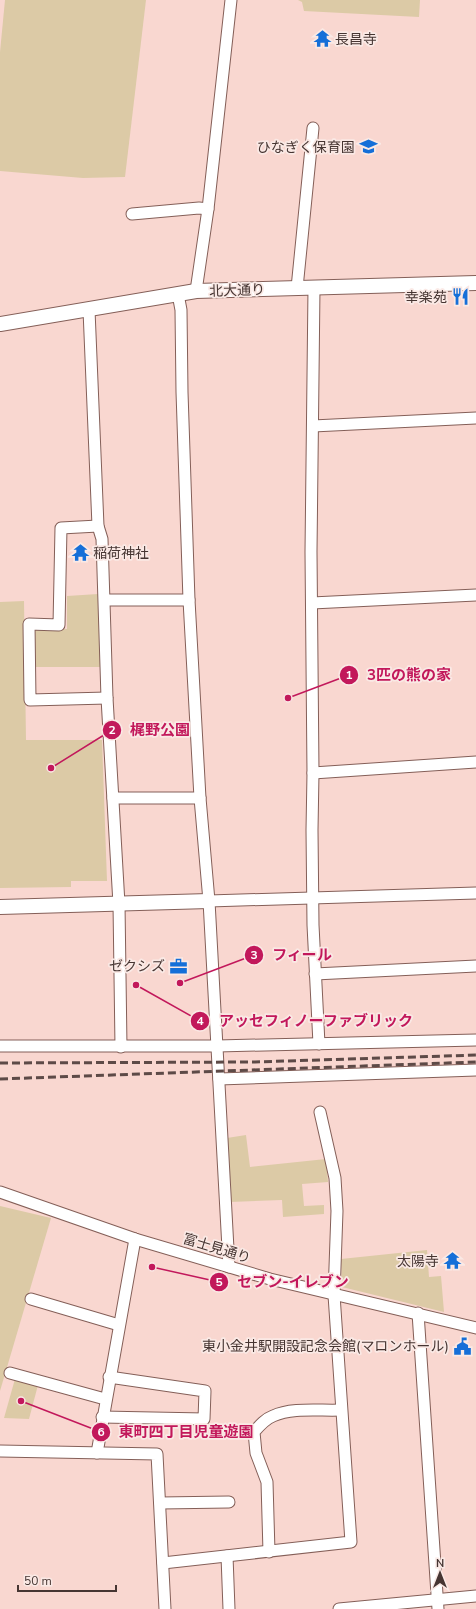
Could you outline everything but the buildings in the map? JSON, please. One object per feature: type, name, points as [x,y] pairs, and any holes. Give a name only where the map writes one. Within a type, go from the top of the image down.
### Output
[{"type":"street","points":[[196,291],[208,209],[230,0]]},
{"type":"street","points":[[298,288],[313,128]]},
{"type":"street","points":[[132,214],[199,208],[208,209]]},
{"type":"street","name":"北大通り","points":[[0,324],[196,291],[476,283]]},
{"type":"street","points":[[314,288],[312,603],[313,898],[319,1044]]},
{"type":"street","points":[[178,294],[181,310],[182,400],[200,798],[209,901],[229,1267]]},
{"type":"street","points":[[89,310],[98,526],[102,539],[107,698],[119,904],[121,1047]]},
{"type":"street","points":[[313,426],[476,418]]},
{"type":"street","points":[[98,526],[61,528],[60,625],[29,624],[30,700],[107,698]]},
{"type":"street","points":[[312,603],[476,595]]},
{"type":"street","points":[[105,600],[190,600]]},
{"type":"street","points":[[313,773],[476,762]]},
{"type":"street","points":[[113,798],[200,798]]},
{"type":"street","points":[[0,907],[476,893]]},
{"type":"street","points":[[315,974],[476,966]]},
{"type":"street","points":[[0,1046],[217,1046],[476,1040]]},
{"type":"street","points":[[219,1079],[476,1070]]},
{"type":"street","points":[[163,1562],[269,1552],[351,1542],[334,1294],[337,1211],[335,1178],[320,1112]]},
{"type":"street","name":"富士見通り","points":[[0,1192],[134,1239],[270,1280],[418,1313],[476,1328]]},
{"type":"street","points":[[97,1453],[105,1399],[134,1239]]},
{"type":"street","points":[[31,1299],[118,1325]]},
{"type":"street","points":[[418,1313],[438,1604]]},
{"type":"street","points":[[10,1373],[105,1399]]},
{"type":"street","points":[[102,1417],[204,1420],[205,1391],[109,1377]]},
{"type":"street","points":[[269,1552],[266,1482],[256,1453],[254,1432],[264,1421],[274,1415],[291,1412],[341,1410]]},
{"type":"street","points":[[0,1451],[158,1454],[165,1609]]},
{"type":"street","points":[[160,1503],[229,1502]]},
{"type":"street","points":[[227,1556],[229,1609]]},
{"type":"street","points":[[339,1609],[438,1604],[476,1596]]},
{"type":"shaded area","points":[[5,0],[146,0],[125,177],[83,178],[0,171],[0,52]]},
{"type":"shaded area","points":[[298,0],[420,0],[419,17],[304,11],[302,2]]},
{"type":"shaded area","points":[[98,594],[101,667],[35,667],[35,628],[67,629],[67,596]]},
{"type":"shaded area","points":[[24,601],[26,740],[102,740],[107,881],[71,881],[71,887],[0,888],[0,602]]},
{"type":"shaded area","points":[[246,1135],[250,1167],[326,1159],[328,1182],[302,1184],[304,1206],[324,1205],[324,1214],[283,1217],[282,1200],[230,1202],[227,1138]]},
{"type":"shaded area","points":[[0,1206],[51,1218],[0,1391]]},
{"type":"shaded area","points":[[427,1250],[429,1277],[441,1276],[444,1312],[342,1287],[341,1259]]},
{"type":"shaded area","points":[[15,1379],[38,1385],[29,1419],[4,1418]]},
{"type":"railway","points":[[0,1063],[255,1062],[476,1055]]},
{"type":"railway","points":[[0,1079],[476,1062]]},
{"type":"place","name":"長昌寺","points":[[322,39]]},
{"type":"place","name":"ひなぎく保育園","points":[[368,147]]},
{"type":"place","name":"幸楽苑","points":[[460,297]]},
{"type":"place","name":"稲荷神社","points":[[80,553]]},
{"type":"place","name":"3匹の熊の家","points":[[288,698]]},
{"type":"place","name":"梶野公園","points":[[51,768]]},
{"type":"place","name":"ゼクシズ","points":[[178,966]]},
{"type":"place","name":"フィール","points":[[180,983]]},
{"type":"place","name":"アッセフィノーファブリック","points":[[136,985]]},
{"type":"place","name":"太陽寺","points":[[452,1261]]},
{"type":"place","name":"セブン-イレブン","points":[[152,1267]]},
{"type":"place","name":"東小金井駅開設記念会館(マロンホール)","points":[[462,1346]]},
{"type":"place","name":"東町四丁目児童遊園","points":[[21,1401]]}]
